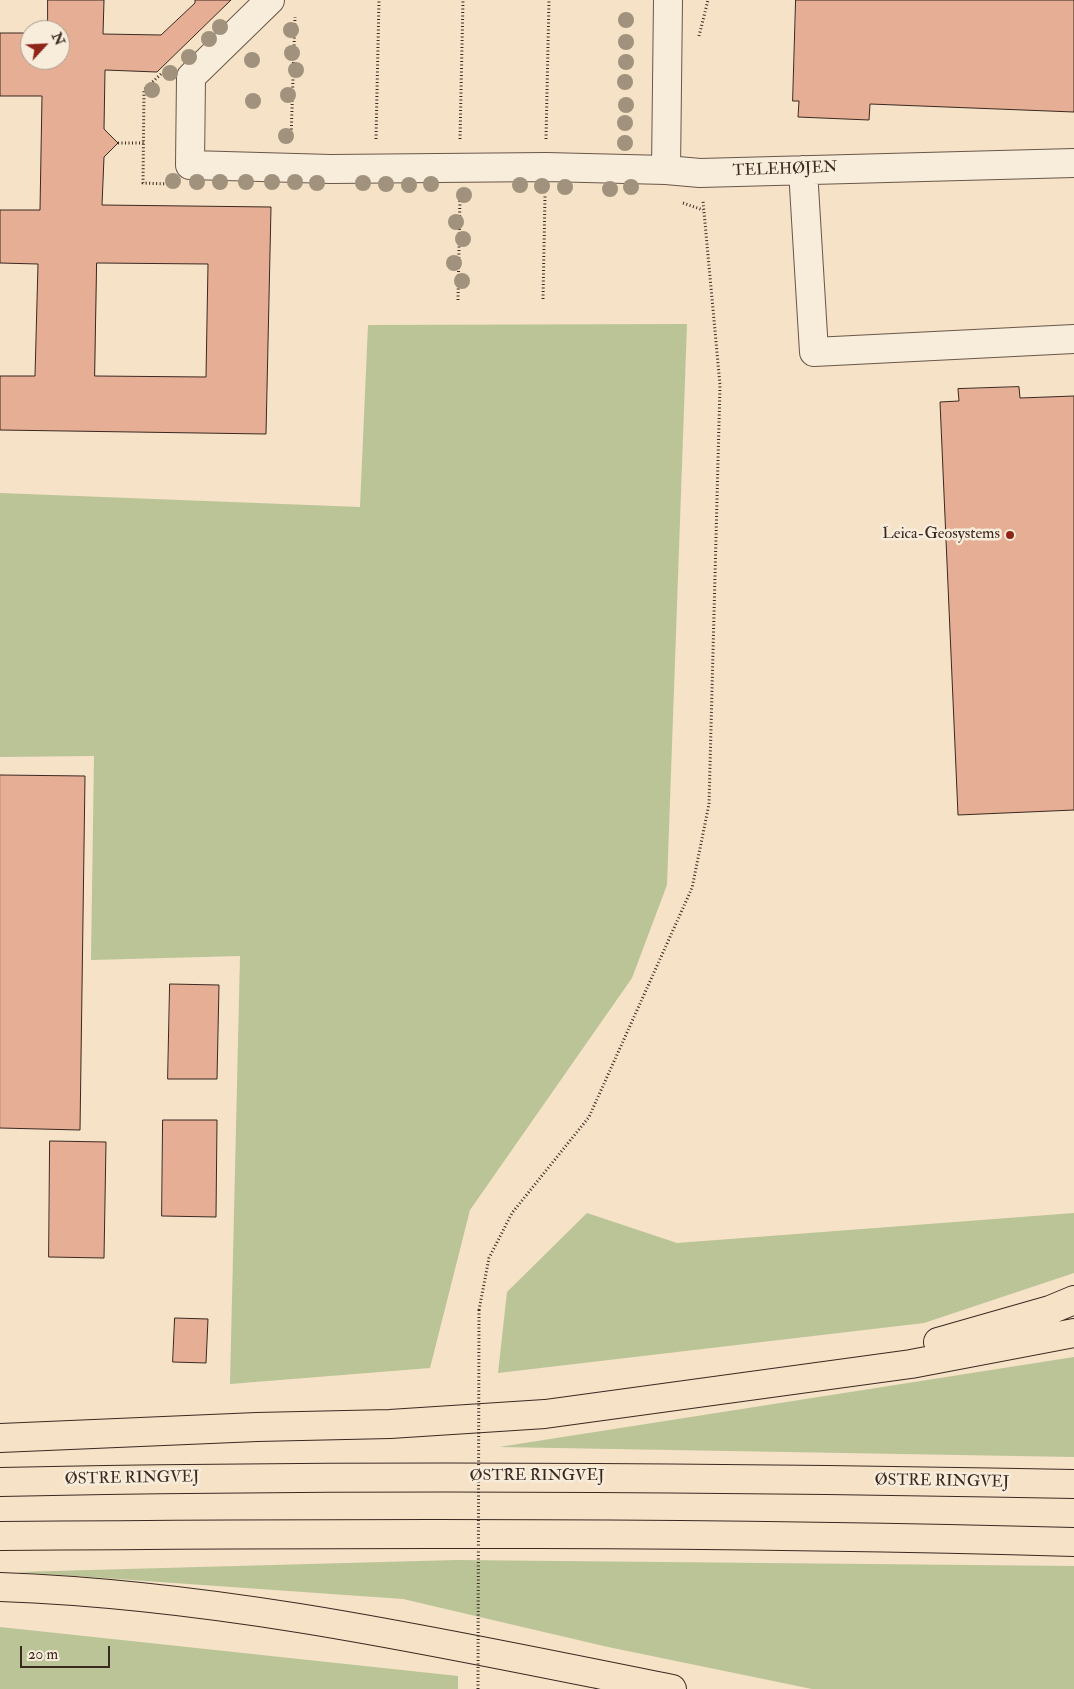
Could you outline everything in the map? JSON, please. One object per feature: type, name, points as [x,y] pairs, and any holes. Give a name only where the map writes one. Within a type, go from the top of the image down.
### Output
[{"type":"main road","points":[[787,1382],[968,1334],[1050,1310],[1074,1300]]},
{"type":"main road","points":[[0,1438],[257,1427],[390,1424],[535,1414],[911,1364],[1074,1333]]},
{"type":"main road","name":"ØSTRE RINGVEJ","points":[[0,1482],[202,1478],[587,1477],[1074,1484]]},
{"type":"main road","points":[[0,1536],[589,1534],[903,1537],[1074,1542]]},
{"type":"main road","points":[[0,1587],[185,1602],[261,1611],[455,1646],[672,1689]]},
{"type":"street","name":"TELEHØJEN","points":[[270,0],[191,77],[190,165],[290,168],[546,167],[700,172],[1074,162]]},
{"type":"street","points":[[666,170],[668,0]]},
{"type":"street","points":[[803,170],[814,352],[1074,339]]},
{"type":"path","points":[[375,168],[379,0]]},
{"type":"path","points":[[696,44],[708,0]]},
{"type":"path","points":[[290,168],[295,10]]},
{"type":"path","points":[[118,143],[144,144]]},
{"type":"path","points":[[478,1689],[478,1310],[489,1258],[512,1213],[589,1117],[692,888],[709,804],[720,385],[700,172]]},
{"type":"green space","points":[[687,324],[667,885],[632,978],[470,1210],[430,1368],[230,1384],[240,956],[91,960],[94,756],[0,757],[0,493],[360,507],[368,325]]},
{"type":"green space","points":[[587,1213],[677,1243],[1074,1213],[1074,1273],[924,1323],[498,1373],[507,1292]]},
{"type":"green space","points":[[1074,1357],[1074,1457],[499,1447]]},
{"type":"green space","points":[[456,1560],[1074,1566],[1074,1689],[812,1689],[608,1647],[403,1599],[17,1572]]},
{"type":"green space","points":[[0,1627],[458,1676],[458,1689],[0,1689]]},
{"type":"building","points":[[48,0],[104,0],[103,34],[161,35],[195,3],[195,0],[231,0],[157,72],[105,70],[104,129],[118,143],[104,157],[102,205],[271,207],[266,434],[0,430],[0,376],[35,376],[38,264],[0,263],[0,210],[40,210],[42,96],[0,96],[0,33],[20,33],[20,70],[70,70],[70,20],[48,20]],"holes":[[[97,263],[208,264],[206,377],[95,376]]]},
{"type":"building","points":[[796,0],[1074,0],[1074,112],[870,104],[869,120],[798,117],[799,101],[793,101]]},
{"type":"building","name":"Leica-Geosystems","points":[[1019,387],[1020,398],[1074,396],[1074,810],[958,815],[940,402],[959,401],[958,389]]},
{"type":"building","points":[[0,775],[85,776],[80,1130],[0,1128]]},
{"type":"building","points":[[170,984],[219,985],[217,1079],[168,1079]]},
{"type":"building","points":[[163,1120],[217,1120],[216,1217],[162,1216]]},
{"type":"building","points":[[50,1141],[106,1142],[104,1258],[49,1257]]},
{"type":"building","points":[[175,1318],[208,1319],[206,1363],[173,1362]]},
{"type":"place","name":"Leica-Geosystems","points":[[1010,535]]}]
